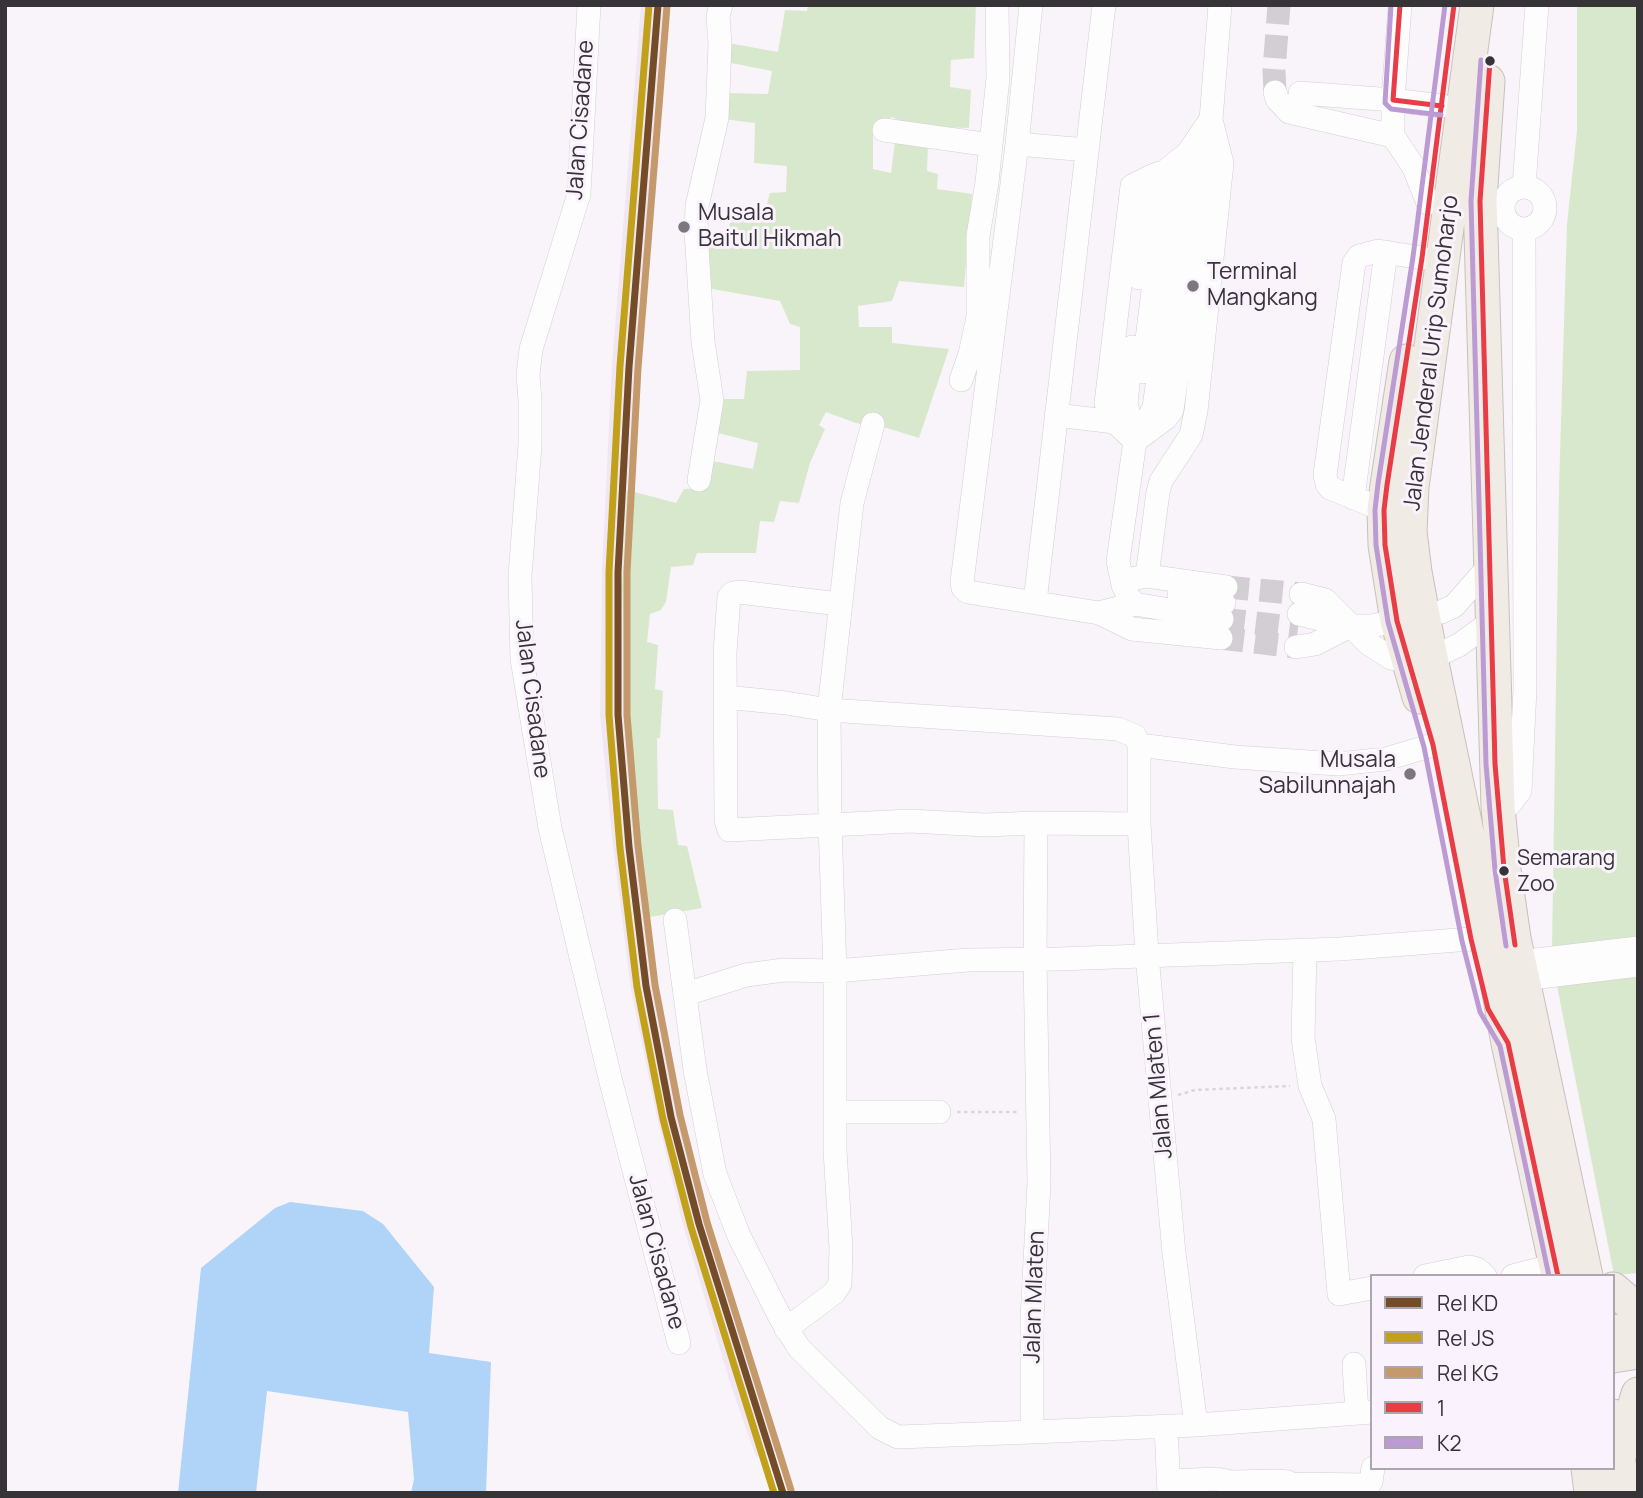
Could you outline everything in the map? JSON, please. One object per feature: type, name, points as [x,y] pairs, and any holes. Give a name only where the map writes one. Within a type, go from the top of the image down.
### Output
[{"type":"highway","points":[[1454,5],[1422,258],[1384,510],[1387,564],[1410,619],[1443,756],[1503,952],[1488,1009],[1508,1043],[1567,1272]]},
{"type":"highway","name":"Jalan Jenderal Urip Sumoharjo","points":[[1410,619],[1412,486],[1477,5]]},
{"type":"highway","name":"Jalan Jenderal Urip Sumoharjo","points":[[1496,5],[1486,96],[1480,201],[1496,764],[1504,869],[1503,952],[1574,1222],[1567,1272]]},
{"type":"highway","points":[[1443,756],[1456,761],[1477,755],[1496,764]]},
{"type":"highway","points":[[1574,1222],[1603,1274]]},
{"type":"highway","points":[[1615,1291],[1632,1306],[1638,1307]]},
{"type":"highway","points":[[1615,1332],[1638,1328]]},
{"type":"highway","points":[[1615,1356],[1638,1352]]},
{"type":"highway","points":[[1620,1458],[1638,1394]]},
{"type":"highway","points":[[1615,1428],[1623,1493]]},
{"type":"highway","points":[[1588,1470],[1591,1493]]},
{"type":"street","name":"Jalan Cisadane","points":[[589,5],[579,194],[531,349],[528,375],[530,445],[520,576],[522,659],[550,828],[611,1082],[680,1343]]},
{"type":"street","points":[[699,480],[712,400],[701,316],[697,206],[717,118],[720,44],[718,16],[721,5]]},
{"type":"street","points":[[961,380],[978,317],[978,236],[998,78],[997,5]]},
{"type":"street","points":[[1031,5],[1017,144],[963,588],[968,592],[1099,613],[1132,629],[1223,612]]},
{"type":"street","points":[[1035,602],[1104,5]]},
{"type":"street","points":[[1135,441],[1166,418],[1172,410],[1211,120],[1220,5]]},
{"type":"street","points":[[1400,5],[1393,136],[1413,166],[1428,203]]},
{"type":"street","points":[[1498,807],[1510,804],[1520,791],[1525,689],[1524,229],[1541,220],[1545,208],[1541,195],[1524,187],[1537,5]]},
{"type":"street","points":[[1275,92],[1277,99],[1289,112],[1393,136]]},
{"type":"street","points":[[1300,93],[1442,106]]},
{"type":"street","points":[[1135,441],[1115,422],[1106,402],[1132,186],[1159,173],[1188,153],[1211,120]]},
{"type":"street","points":[[1099,613],[1147,576],[1161,481],[1191,435],[1195,423],[1222,163],[1211,120]]},
{"type":"street","points":[[884,130],[991,145]]},
{"type":"street","points":[[1017,144],[1087,150]]},
{"type":"street","points":[[1135,441],[1154,408],[1188,153]]},
{"type":"street","points":[[1128,593],[1118,561],[1135,441],[1126,403],[1159,173]]},
{"type":"street","points":[[1384,510],[1326,484],[1325,475],[1354,263],[1359,256],[1368,252],[1422,258]]},
{"type":"street","points":[[1056,415],[1115,422]]},
{"type":"street","points":[[786,1329],[834,1293],[840,1284],[841,1248],[836,1191],[835,971],[829,710],[852,503],[873,424]]},
{"type":"street","points":[[1491,564],[1454,606],[1441,612],[1343,629],[1315,645],[1299,621],[1325,600],[1343,629],[1391,658],[1420,659],[1459,645],[1492,621]]},
{"type":"street","points":[[1147,576],[1223,612]]},
{"type":"street","points":[[839,604],[733,593],[729,597],[725,697],[726,820],[729,831],[910,821],[985,825],[1139,824]]},
{"type":"street","points":[[1128,593],[1223,612]]},
{"type":"street","points":[[725,697],[829,710],[1118,729],[1135,736],[1139,745],[1235,757],[1338,764],[1443,756]]},
{"type":"street","name":"Jalan Mlaten 1","points":[[1139,745],[1139,824],[1147,955],[1181,1321],[1196,1425]]},
{"type":"street","name":"Jalan Mlaten","points":[[1032,1432],[1032,1320],[1038,1195],[1036,823]]},
{"type":"street","points":[[675,920],[695,1070],[715,1174],[739,1236],[786,1329],[799,1348],[880,1428],[898,1437],[1196,1425],[1364,1413],[1353,1364]]},
{"type":"street","points":[[686,994],[746,975],[784,970],[835,971],[968,960],[1399,946],[1503,952],[1638,965]]},
{"type":"street","points":[[1503,952],[1638,948]]},
{"type":"street","points":[[1305,950],[1303,1038],[1310,1086],[1324,1119],[1339,1294],[1370,1288]]},
{"type":"street","points":[[835,1112],[939,1112]]},
{"type":"street","points":[[1435,1274],[1469,1267],[1482,1274]]},
{"type":"street","points":[[1540,1274],[1567,1272]]},
{"type":"street","points":[[1166,1426],[1169,1487],[1217,1479],[1231,1482],[1288,1482],[1288,1488],[1368,1485],[1373,1470]]},
{"type":"path","points":[[1160,1100],[1195,1090],[1310,1086]]},
{"type":"path","points":[[939,1112],[1038,1112]]},
{"type":"shaded area","points":[[641,5],[668,5],[663,98],[627,490],[622,587],[630,809],[644,918],[683,1115],[710,1222],[779,1451],[756,1457],[731,1386],[684,1229],[657,1117],[631,990],[600,715],[602,568],[612,364]]},
{"type":"green space","points":[[808,5],[976,5],[974,58],[951,60],[950,87],[971,90],[969,128],[910,126],[892,117],[873,133],[873,169],[891,173],[895,142],[928,144],[927,171],[938,174],[937,189],[972,194],[964,287],[899,281],[892,301],[858,306],[859,327],[892,327],[892,343],[949,349],[919,438],[874,424],[868,426],[856,423],[826,412],[819,425],[825,429],[810,463],[799,503],[780,501],[774,522],[760,521],[756,553],[697,553],[693,565],[671,567],[666,602],[661,610],[650,614],[647,642],[658,645],[655,689],[663,691],[660,738],[657,738],[658,809],[673,810],[678,845],[687,846],[702,908],[644,918],[630,809],[622,587],[627,490],[676,503],[684,489],[704,488],[708,460],[753,469],[758,443],[714,432],[714,399],[744,399],[747,371],[800,370],[800,327],[790,324],[780,301],[707,288],[708,243],[728,243],[730,219],[742,220],[747,213],[765,211],[770,193],[786,192],[787,166],[754,163],[755,123],[723,119],[727,93],[768,94],[772,71],[726,62],[728,43],[778,52],[785,10],[807,11]]},
{"type":"green space","points":[[1577,5],[1638,5],[1638,942],[1552,949],[1559,487],[1567,224],[1577,131]]},
{"type":"green space","points":[[1638,976],[1638,1273],[1614,1274],[1557,986]]},
{"type":"water","points":[[290,1202],[363,1211],[383,1224],[434,1287],[429,1353],[491,1362],[486,1493],[411,1493],[414,1479],[408,1412],[267,1391],[256,1493],[178,1493],[201,1268],[275,1208]]},
{"type":"tunnel","points":[[1275,92],[1279,5]]},
{"type":"tunnel","points":[[1226,587],[1301,594]]},
{"type":"tunnel","points":[[1222,619],[1298,628]]},
{"type":"tunnel","points":[[1221,638],[1296,647]]},
{"type":"rail line","name":"JS","points":[[649,5],[620,366],[609,572],[609,715],[620,848],[637,987],[663,1119],[691,1227],[774,1493]]},
{"type":"rail line","name":"KD","points":[[658,5],[629,367],[618,572],[618,715],[629,847],[646,986],[671,1117],[699,1224],[783,1493]]},
{"type":"rail line","name":"KG","points":[[667,6],[638,368],[627,572],[627,715],[638,846],[655,985],[680,1115],[707,1222],[791,1490]]},
{"type":"transit line","name":"K2","points":[[1391,5],[1385,103],[1391,109],[1441,115]]},
{"type":"transit line","name":"1","points":[[1400,5],[1393,100],[1442,106]]},
{"type":"transit line","name":"K2","points":[[1445,5],[1413,257],[1378,484],[1375,510],[1376,545],[1388,622],[1424,747],[1462,941],[1480,1012],[1500,1046],[1549,1274]]},
{"type":"transit line","name":"1","points":[[1454,5],[1422,258],[1387,485],[1384,510],[1385,545],[1397,621],[1433,745],[1471,939],[1488,1009],[1508,1043],[1558,1274]]},
{"type":"transit line","name":"K2","points":[[1481,60],[1471,201],[1486,764],[1495,870],[1506,946]]},
{"type":"transit line","name":"1","points":[[1490,61],[1480,201],[1495,764],[1504,869],[1515,945]]},
{"type":"place","name":"Musala Baitul Hikmah","points":[[684,227]]},
{"type":"place","name":"Terminal Mangkang","points":[[1193,286]]},
{"type":"place","name":"Musala Sabilunnajah","points":[[1410,774]]},
{"type":"place","name":"Semarang Zoo","points":[[1504,871]]}]
